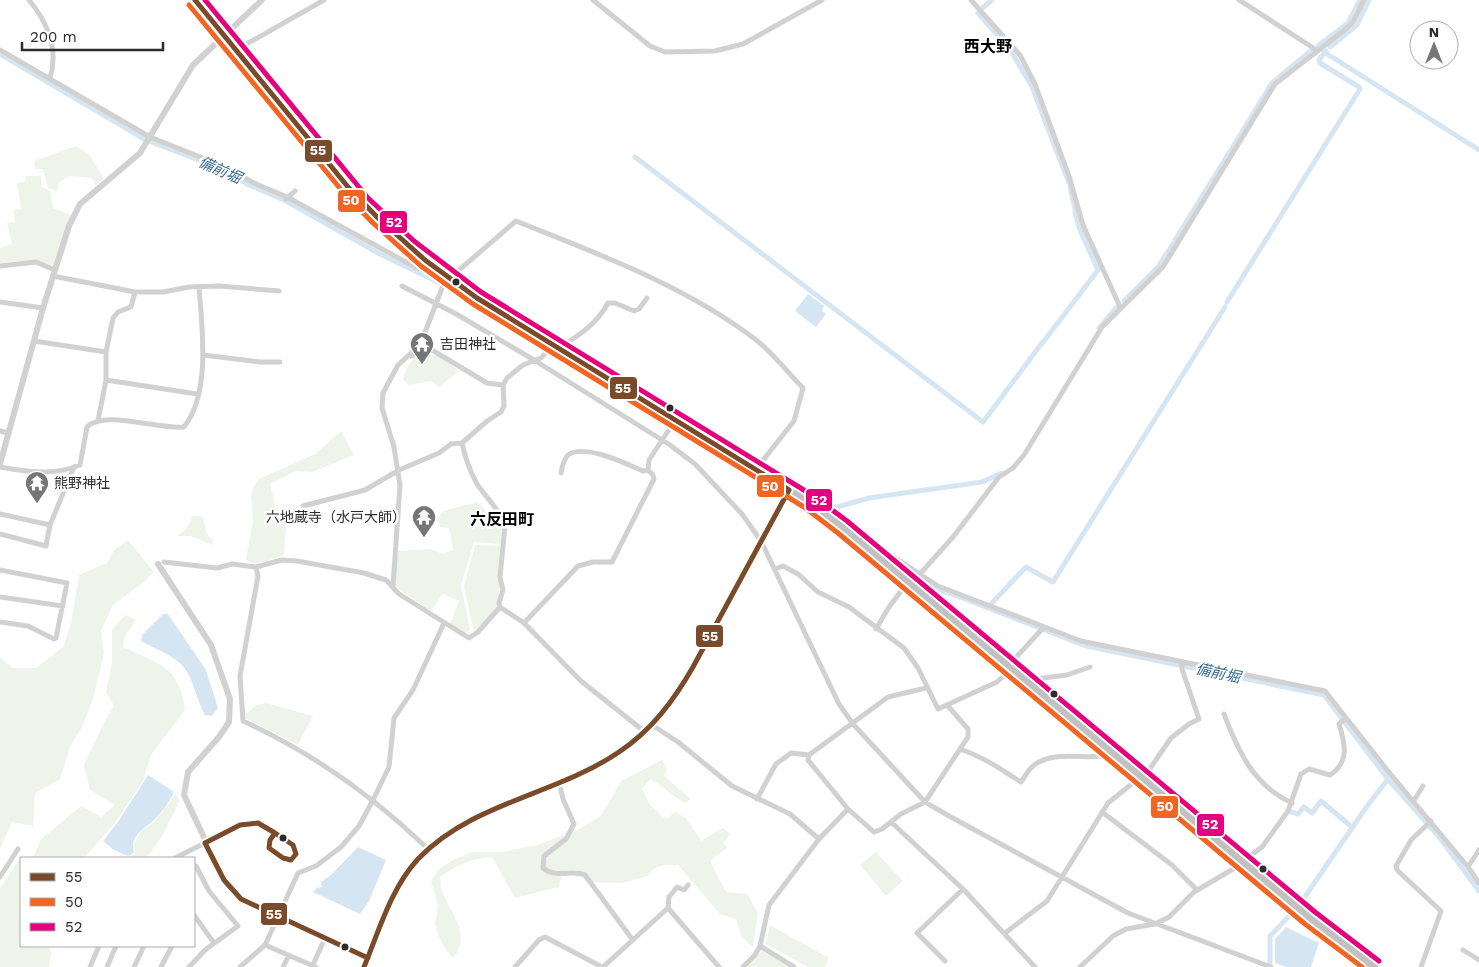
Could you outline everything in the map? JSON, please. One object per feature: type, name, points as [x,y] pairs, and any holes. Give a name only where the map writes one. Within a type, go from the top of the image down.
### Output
[{"type":"highway","points":[[195,0],[354,193],[375,216],[434,268],[552,349],[673,424],[756,469],[789,490],[844,527],[865,546],[915,579],[1029,684],[1340,942],[1374,967]]},
{"type":"street","points":[[29,0],[42,16],[50,33],[52,56],[50,78]]},
{"type":"street","points":[[199,287],[203,371],[193,412],[184,427],[120,421],[98,421],[91,423],[87,427],[80,465],[46,473],[27,472],[0,465],[43,308],[69,226],[80,204],[140,153],[149,140],[165,108],[193,64],[223,34],[262,0]]},
{"type":"street","points":[[236,50],[324,0]]},
{"type":"street","points":[[593,0],[650,46],[665,52],[707,52],[736,46],[756,38],[822,0]]},
{"type":"street","points":[[971,0],[1020,55],[1035,84],[1069,176],[1083,225],[1120,307]]},
{"type":"street","points":[[1239,0],[1318,50]]},
{"type":"street","points":[[876,629],[889,607],[915,579],[999,477],[1013,468],[1024,455],[1102,327],[1120,307],[1163,267],[1275,84],[1353,22],[1364,0]]},
{"type":"street","points":[[0,50],[50,78],[149,140],[210,160],[287,198],[417,268],[426,270],[434,268]]},
{"type":"street","points":[[287,198],[295,191]]},
{"type":"street","points":[[393,586],[400,502],[399,470],[382,402],[391,376],[406,357],[420,345],[444,283],[516,221],[644,273],[720,315],[756,340],[803,388],[794,421],[756,469]]},
{"type":"street","points":[[0,266],[36,262],[54,273],[135,292],[163,292],[199,287],[252,288],[280,291]]},
{"type":"street","points":[[402,286],[534,360],[662,440],[680,452],[708,476],[742,514],[761,541],[830,688],[853,724],[925,802],[1128,913],[1271,967]]},
{"type":"street","points":[[98,421],[106,380],[106,352],[113,318],[118,312],[131,308],[135,292]]},
{"type":"street","points":[[303,506],[365,490],[399,470],[439,453],[451,444],[462,443],[487,421],[501,412],[504,406],[503,385],[515,371],[582,333],[603,312],[608,303],[615,303],[634,311],[639,309],[647,298]]},
{"type":"street","points":[[0,302],[43,308]]},
{"type":"street","points":[[34,341],[106,352]]},
{"type":"street","points":[[406,357],[432,350],[487,383],[503,385]]},
{"type":"street","points":[[203,355],[280,362]]},
{"type":"street","points":[[106,380],[197,394]]},
{"type":"street","points":[[648,470],[649,460],[673,424]]},
{"type":"street","points":[[0,431],[8,433]]},
{"type":"street","points":[[161,563],[217,568],[232,564],[256,566],[282,560],[371,574],[386,580],[399,594],[469,638],[478,632],[500,607],[499,603],[503,590],[500,577],[504,520],[476,482],[467,464],[462,443]]},
{"type":"street","points":[[561,473],[567,456],[575,452],[588,451],[643,471],[648,470]]},
{"type":"street","points":[[0,534],[46,546],[50,525],[74,467]]},
{"type":"street","points":[[524,623],[578,566],[593,562],[612,562],[654,479],[648,470]]},
{"type":"street","points":[[364,967],[399,887],[412,867],[428,849],[466,823],[607,759],[645,732],[671,704],[689,676],[789,490]]},
{"type":"street","points":[[0,514],[50,525]]},
{"type":"street","points":[[865,546],[888,553],[915,579],[938,586],[1043,629],[1081,641],[1182,665],[1325,691],[1344,720],[1468,867],[1479,883]]},
{"type":"street","points":[[161,563],[211,645],[230,699],[230,715],[225,729],[192,766],[184,784],[186,802],[224,880],[236,895],[248,904],[368,958]]},
{"type":"street","points":[[256,566],[258,576],[240,676],[242,719],[321,762],[403,825],[428,849]]},
{"type":"street","points":[[775,569],[783,566],[790,569],[818,592],[848,607],[904,648],[918,668],[926,688],[938,709],[997,682],[1043,629]]},
{"type":"street","points":[[0,570],[66,582],[56,638],[54,639],[28,626],[0,622]]},
{"type":"street","points":[[0,597],[62,606]]},
{"type":"street","points":[[500,607],[524,623],[581,681],[645,732]]},
{"type":"street","points":[[244,966],[265,945],[298,873],[316,866],[342,847],[355,831],[372,802],[389,767],[394,718],[413,690],[444,623]]},
{"type":"street","points":[[1006,933],[1047,901],[1102,812],[1117,795],[1142,778],[1171,738],[1199,719],[1182,665]]},
{"type":"street","points":[[1029,684],[1036,679],[1067,675],[1090,667]]},
{"type":"street","points":[[757,799],[780,761],[791,753],[809,755],[888,697],[926,688]]},
{"type":"street","points":[[809,755],[808,760],[848,809],[874,832],[882,829],[901,814],[925,802],[968,737],[968,729],[947,704]]},
{"type":"street","points":[[1224,714],[1237,746],[1257,778],[1276,796],[1292,803]]},
{"type":"street","points":[[1080,967],[1113,936],[1126,929],[1155,924],[1169,917],[1197,890],[1243,862],[1262,847],[1277,828],[1292,803],[1301,774],[1309,769],[1330,775],[1342,762],[1346,743],[1339,724],[1344,720]]},
{"type":"street","points":[[652,725],[678,742],[732,786],[790,814],[819,840]]},
{"type":"street","points":[[960,749],[990,761],[996,767],[1021,782],[1032,766],[1044,761],[1066,756],[1105,756],[1113,754]]},
{"type":"street","points":[[559,782],[563,799],[574,824],[566,839],[544,856],[543,868],[553,874],[578,872],[585,875],[632,939]]},
{"type":"street","points":[[1413,802],[1423,786]]},
{"type":"street","points":[[743,967],[755,955],[760,946],[769,905],[819,840],[848,809]]},
{"type":"street","points":[[1102,812],[1172,865],[1197,890]]},
{"type":"street","points":[[891,822],[963,889],[1006,933],[1035,967]]},
{"type":"street","points":[[1421,967],[1441,911],[1397,870],[1396,866],[1411,840],[1429,823]]},
{"type":"street","points":[[177,857],[205,843]]},
{"type":"street","points":[[0,877],[18,850]]},
{"type":"street","points":[[1468,867],[1479,850]]},
{"type":"street","points":[[189,967],[200,954],[238,926],[210,891],[195,866]]},
{"type":"street","points":[[515,967],[539,940],[545,937],[563,945],[590,965],[602,967],[668,908],[669,897],[677,887],[684,890],[688,885]]},
{"type":"street","points":[[946,961],[917,933],[963,889]]},
{"type":"street","points":[[668,908],[719,967]]},
{"type":"street","points":[[196,923],[214,943]]},
{"type":"street","points":[[265,945],[314,967],[325,938]]},
{"type":"street","points":[[760,946],[794,967]]},
{"type":"street","points":[[90,967],[99,947]]},
{"type":"street","points":[[107,967],[116,947]]},
{"type":"street","points":[[134,967],[144,947]]},
{"type":"street","points":[[161,967],[171,947]]},
{"type":"street","points":[[1464,950],[1479,960]]},
{"type":"street","points":[[284,967],[288,955]]},
{"type":"shaded area","points":[[76,146],[89,154],[104,179],[96,185],[91,178],[70,176],[59,182],[57,191],[48,188],[43,169],[35,169],[34,161]]},
{"type":"shaded area","points":[[26,176],[41,176],[42,187],[50,191],[53,208],[71,215],[54,266],[36,260],[0,263],[0,248],[12,244],[7,223],[15,222],[14,210],[21,209],[17,183],[25,182]]},
{"type":"shaded area","points":[[426,353],[441,357],[459,371],[439,387],[431,381],[409,385],[403,380],[408,366],[417,357]]},
{"type":"shaded area","points":[[341,431],[354,455],[312,472],[295,471],[270,484],[275,505],[286,526],[284,555],[270,560],[250,562],[246,559],[253,521],[251,494],[257,480],[315,454]]},
{"type":"shaded area","points":[[478,502],[490,517],[502,520],[501,544],[474,542],[461,585],[470,630],[463,634],[450,624],[459,601],[443,594],[431,611],[401,591],[393,582],[398,551],[431,549],[443,554],[453,550],[449,528],[440,527],[437,519],[443,511]]},
{"type":"shaded area","points":[[193,516],[203,517],[206,533],[213,540],[213,545],[190,536],[177,536],[185,530]]},
{"type":"shaded area","points":[[128,540],[154,572],[113,605],[101,631],[104,653],[93,699],[83,725],[70,747],[60,779],[35,793],[33,826],[12,822],[0,849],[0,657],[13,668],[36,668],[63,647],[71,624],[79,575],[107,563],[114,550]]},
{"type":"shaded area","points":[[475,545],[500,546],[500,577],[499,598],[496,608],[474,632],[464,587]]},
{"type":"shaded area","points":[[125,615],[136,620],[125,636],[123,647],[166,668],[173,675],[182,695],[185,710],[151,755],[143,781],[115,823],[85,857],[28,857],[34,856],[41,839],[81,806],[101,817],[115,805],[90,790],[84,765],[114,706],[106,692],[112,662],[112,630]]},
{"type":"shaded area","points":[[266,703],[313,716],[298,745],[245,718],[245,715],[255,706]]},
{"type":"shaded area","points":[[662,760],[667,769],[664,776],[691,799],[684,803],[651,779],[642,789],[650,805],[666,819],[675,812],[686,818],[701,841],[723,828],[731,834],[723,842],[727,848],[710,861],[726,892],[747,894],[758,912],[753,947],[741,936],[736,919],[720,914],[678,865],[664,865],[653,869],[647,876],[623,883],[586,882],[578,871],[567,870],[561,877],[559,887],[515,898],[492,857],[465,863],[440,877],[443,894],[456,919],[461,935],[461,942],[453,958],[448,953],[439,937],[435,924],[438,906],[431,881],[438,870],[451,861],[472,852],[502,852],[537,845],[576,831],[601,816],[621,781]]},
{"type":"shaded area","points":[[175,794],[180,800],[161,838],[147,857],[131,857],[135,855],[134,844],[141,831],[155,821]]},
{"type":"shaded area","points":[[876,852],[903,881],[886,896],[860,865]]},
{"type":"shaded area","points":[[20,859],[20,947],[49,947],[51,953],[49,967],[0,967],[0,889]]},
{"type":"shaded area","points":[[770,925],[829,958],[824,967],[808,967],[766,944]]},
{"type":"shaded area","points":[[762,951],[790,967],[746,967]]},
{"type":"water","points":[[808,294],[824,306],[822,311],[826,314],[816,327],[795,311]]},
{"type":"water","points":[[163,614],[168,614],[206,670],[218,708],[212,716],[205,715],[189,675],[180,663],[141,641],[142,635]]},
{"type":"water","points":[[148,775],[173,791],[173,794],[155,819],[136,837],[133,847],[134,853],[128,856],[114,850],[103,841],[118,822]]},
{"type":"water","points":[[358,847],[386,860],[369,901],[360,914],[313,892],[317,888],[322,887],[321,882],[331,875]]},
{"type":"water","points":[[1286,927],[1319,943],[1311,967],[1286,967],[1275,963],[1275,939]]},
{"type":"waterway","points":[[981,9],[992,0]]},
{"type":"waterway","points":[[1327,39],[1348,23],[1360,0]]},
{"type":"waterway","points":[[1330,47],[1357,25],[1369,0]]},
{"type":"waterway","points":[[978,13],[1011,51],[1031,85]]},
{"type":"waterway","points":[[1318,46],[1324,41]]},
{"type":"waterway","points":[[1231,150],[1272,83],[1313,49]]},
{"type":"waterway","points":[[1227,302],[1360,89],[1320,63],[1319,60],[1326,51]]},
{"type":"waterway","points":[[1324,52],[1479,150]]},
{"type":"waterway","name":"備前堀","points":[[0,54],[146,140],[225,170],[247,184],[284,200],[380,254],[442,284]]},
{"type":"waterway","points":[[1032,87],[1069,183]]},
{"type":"waterway","points":[[1175,240],[1229,153]]},
{"type":"waterway","points":[[635,157],[983,422],[1042,343]]},
{"type":"waterway","points":[[1070,187],[1075,209]]},
{"type":"waterway","points":[[1044,341],[1098,270],[1080,230],[1075,212]]},
{"type":"waterway","points":[[1124,301],[1158,267],[1173,244]]},
{"type":"waterway","name":"備前堀","points":[[445,285],[486,313],[605,387],[688,434],[703,447],[778,493]]},
{"type":"waterway","points":[[992,603],[1026,567],[1053,582],[1225,307]]},
{"type":"waterway","points":[[1099,328],[1116,308]]},
{"type":"waterway","points":[[830,509],[869,498],[982,482],[1002,473]]},
{"type":"waterway","name":"備前堀","points":[[793,503],[813,514],[864,555],[869,556]]},
{"type":"waterway","name":"備前堀","points":[[883,555],[937,590],[952,594],[1086,646],[1324,695],[1388,779],[1440,838],[1479,891]]},
{"type":"waterway","points":[[1365,809],[1388,779]]},
{"type":"waterway","points":[[1291,812],[1298,814],[1304,807],[1312,813],[1321,801],[1352,827]]},
{"type":"waterway","points":[[1302,901],[1363,812]]},
{"type":"waterway","points":[[1270,964],[1270,936],[1293,912]]},
{"type":"transit line","name":"55","points":[[195,0],[348,187],[378,218],[425,260],[477,298],[789,490]]},
{"type":"transit line","name":"52","points":[[205,0],[368,198],[414,241],[481,292],[812,495],[847,521],[1315,912],[1379,961]]},
{"type":"transit line","name":"50","points":[[189,5],[343,192],[373,223],[421,266],[473,304],[804,507],[838,533],[1305,924],[1362,967]]},
{"type":"transit line","name":"55","points":[[364,967],[386,910],[400,883],[418,859],[440,840],[464,824],[489,811],[595,767],[631,743],[661,714],[693,667],[789,490]]},
{"type":"transit line","name":"55","points":[[205,843],[240,825],[258,823],[275,833]]},
{"type":"transit line","name":"55","points":[[275,833],[293,845],[296,854],[291,860],[283,858],[269,848],[270,840],[275,833]]},
{"type":"transit line","name":"55","points":[[205,843],[224,880],[241,899],[368,958]]},
{"type":"place","name":"吉田神社","points":[[422,365]]},
{"type":"place","name":"熊野神社","points":[[37,504]]},
{"type":"place","name":"六地蔵寺（水戸大師）","points":[[424,538]]},
{"type":"district","name":"西大野","points":[[988,46]]},
{"type":"district","name":"六反田町","points":[[502,519]]}]
